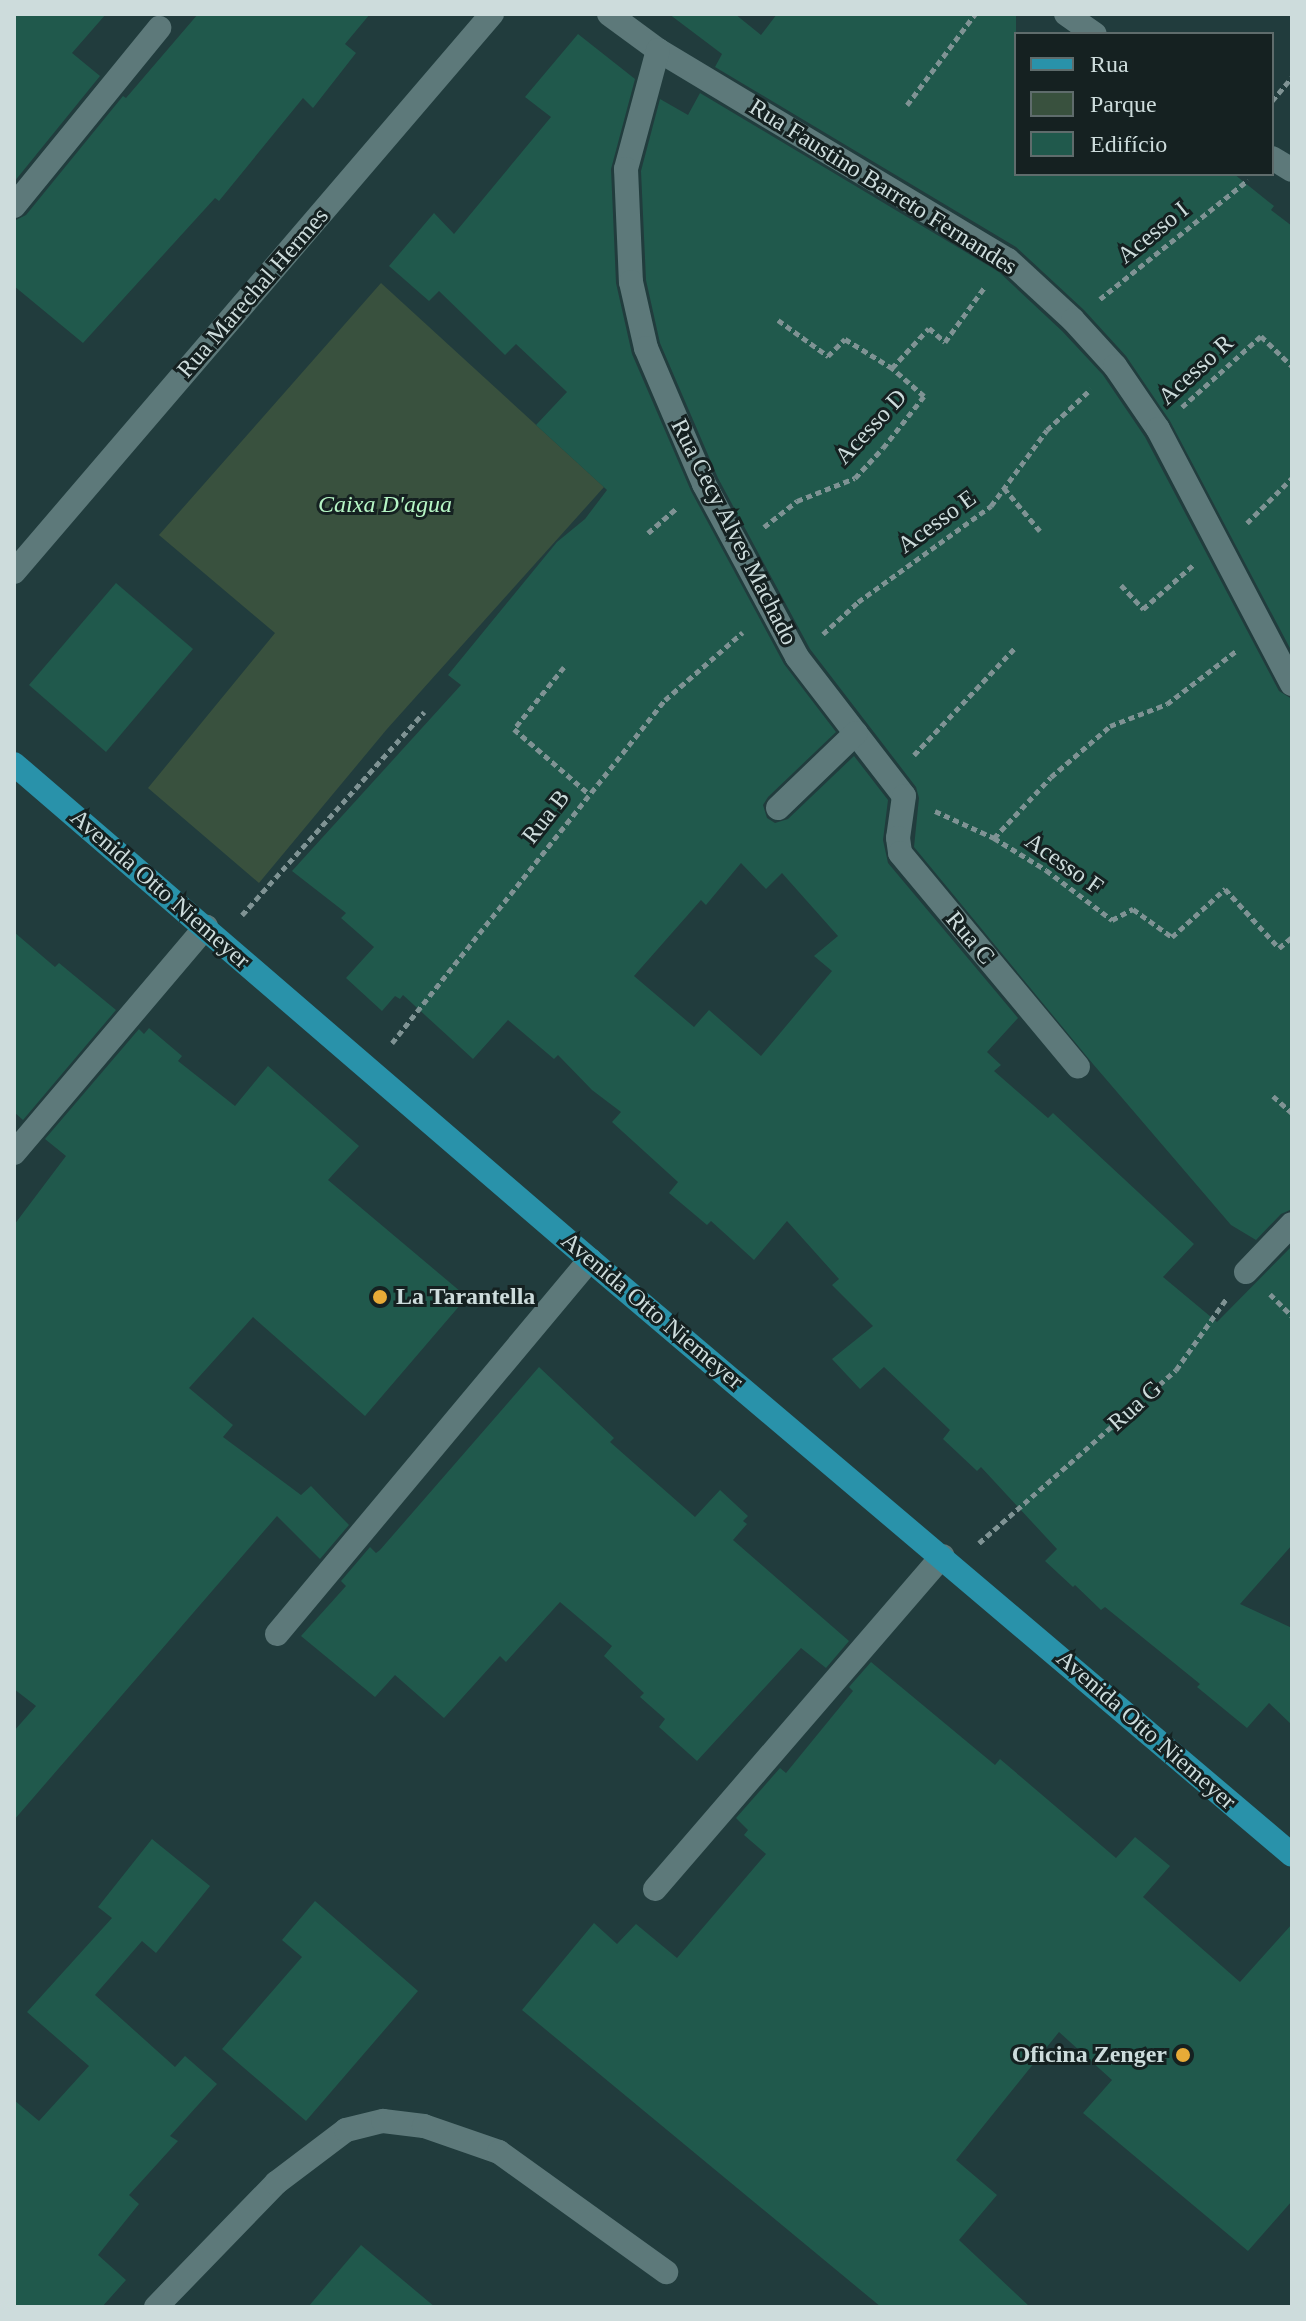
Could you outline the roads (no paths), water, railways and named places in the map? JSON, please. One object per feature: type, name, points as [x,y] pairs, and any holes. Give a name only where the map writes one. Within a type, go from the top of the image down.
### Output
[{"type":"main road","name":"Avenida Otto Niemeyer","points":[[14,764],[372,1069],[590,1260],[1292,1855]]},
{"type":"street","name":"Rua Marechal Hermes","points":[[14,572],[492,14]]},
{"type":"street","name":"Rua Faustino Barreto Fernandes","points":[[609,14],[658,50],[1008,260],[1073,320],[1115,366],[1158,429],[1292,684]]},
{"type":"street","points":[[1066,14],[1092,32]]},
{"type":"street","points":[[14,206],[159,28]]},
{"type":"street","name":"Rua Cecy Alves Machado","points":[[658,50],[626,169],[631,282],[646,348],[704,484],[797,657],[898,788]]},
{"type":"street","points":[[1274,159],[1292,170]]},
{"type":"street","points":[[778,808],[856,733]]},
{"type":"street","name":"Rua C","points":[[898,788],[900,853],[1078,1067]]},
{"type":"street","points":[[14,1153],[213,934]]},
{"type":"street","points":[[1246,1272],[1292,1224]]},
{"type":"street","points":[[277,1634],[590,1260]]},
{"type":"street","points":[[655,1889],[948,1561]]},
{"type":"street","points":[[156,2307],[276,2183],[346,2130],[383,2121],[424,2126],[499,2152],[666,2272]]},
{"type":"place","name":"La Tarantella","points":[[380,1297]]},
{"type":"place","name":"Oficina Zenger","points":[[1183,2055]]},
{"type":"park label","name":"Caixa D'agua","points":[[385,505]]}]
